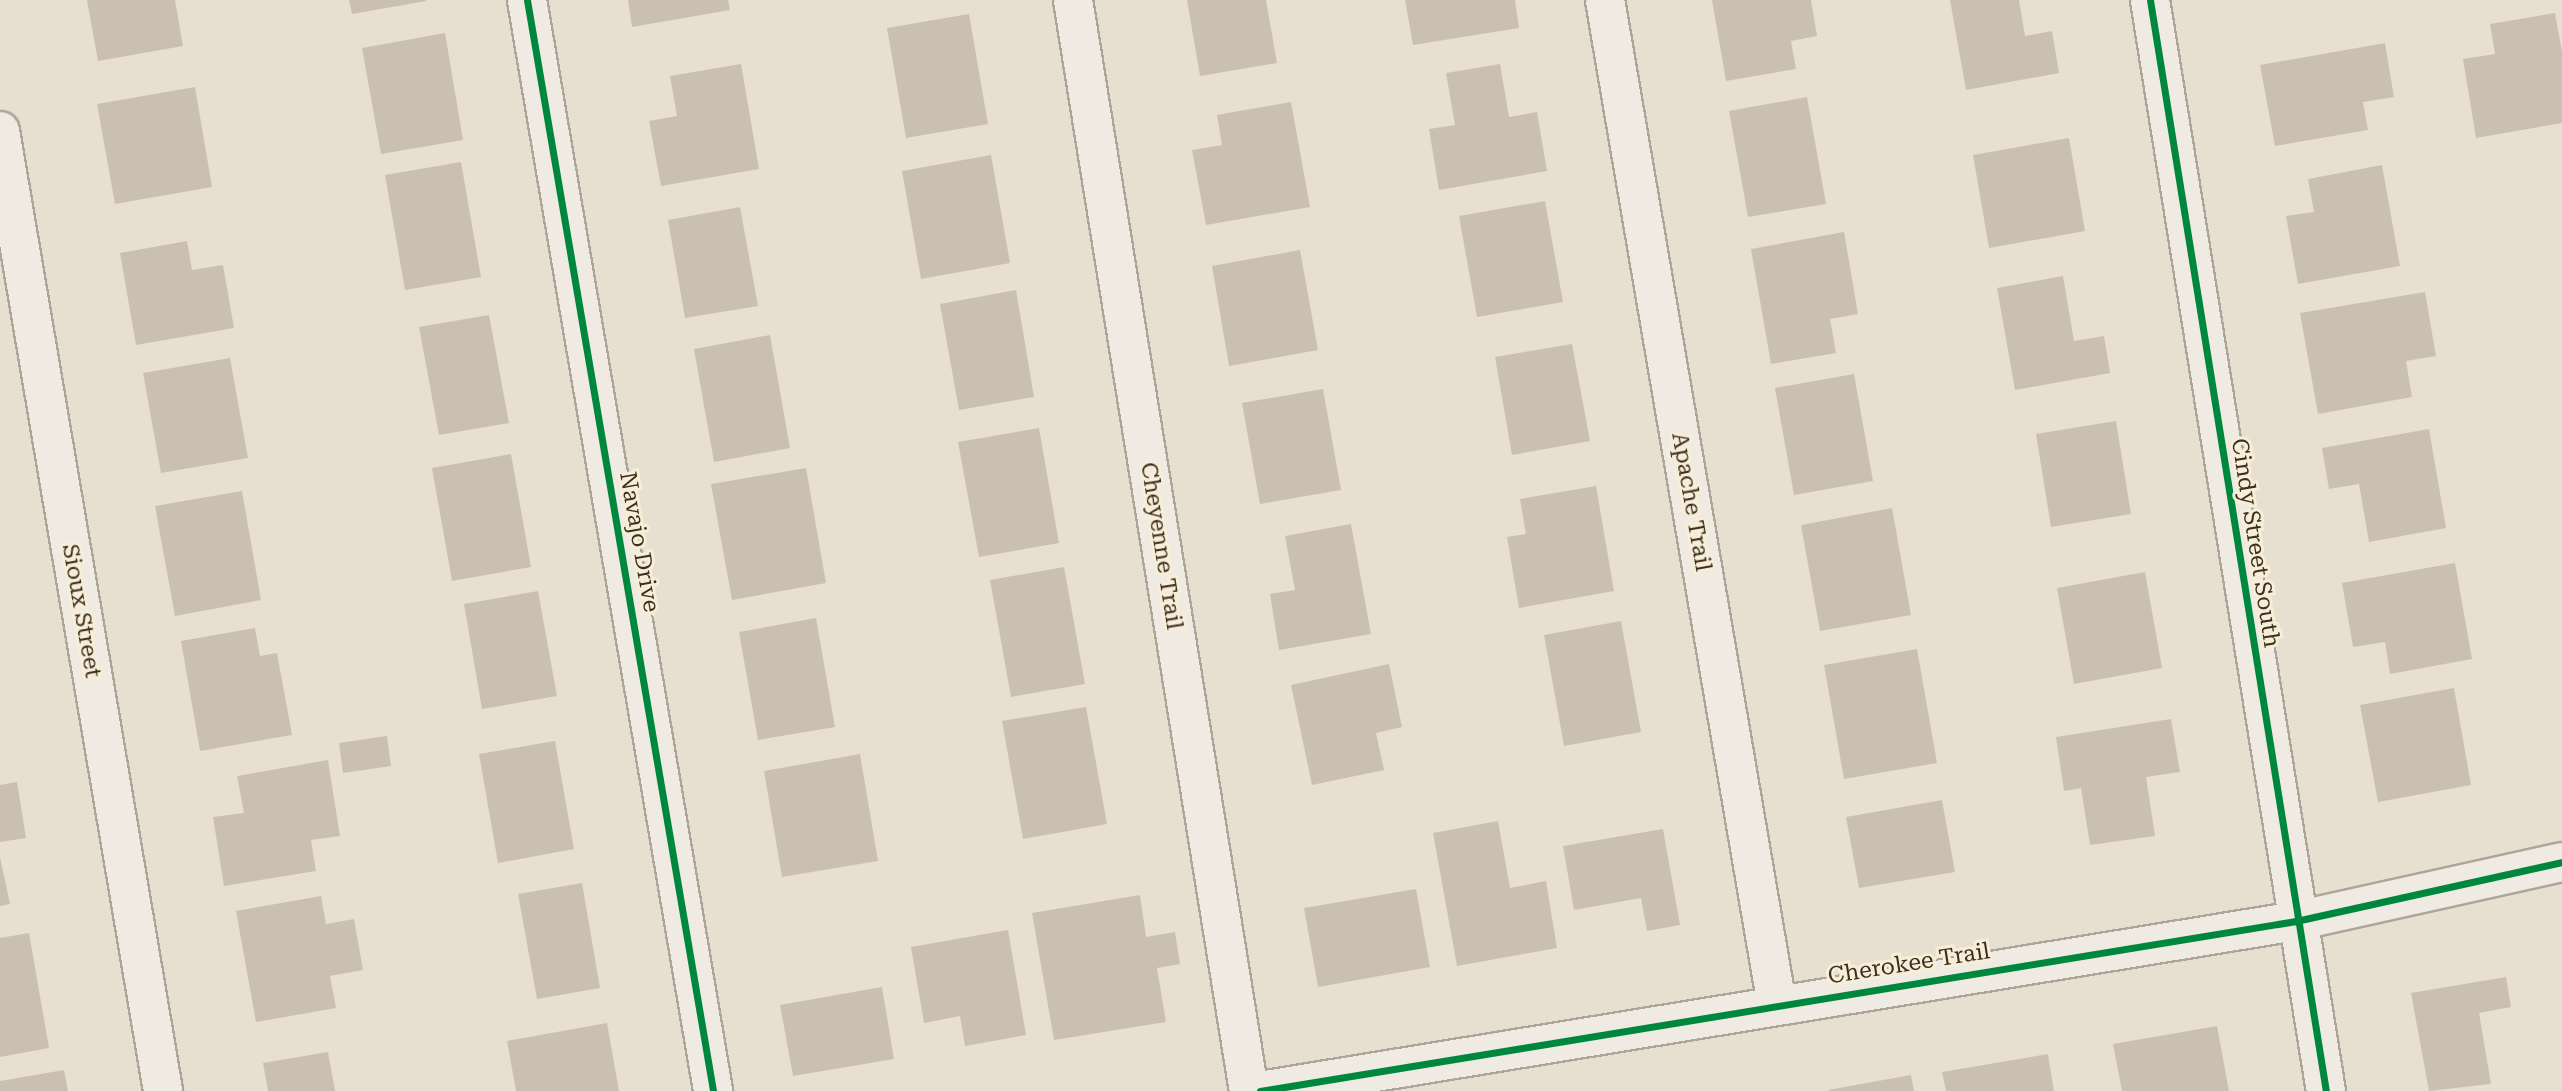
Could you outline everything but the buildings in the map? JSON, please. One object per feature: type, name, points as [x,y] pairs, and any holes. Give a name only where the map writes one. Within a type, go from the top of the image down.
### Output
[{"type":"street","name":"Navajo Drive","points":[[527,0],[713,1091]]},
{"type":"street","name":"Cheyenne Trail","points":[[1073,0],[1249,1091]]},
{"type":"street","name":"Apache Trail","points":[[1605,0],[1777,1005]]},
{"type":"street","name":"Cindy Street South","points":[[2150,0],[2296,921],[2326,1091]]},
{"type":"street","name":"Sioux Street","points":[[0,131],[163,1091]]},
{"type":"street","name":"Cherokee Trail","points":[[1260,1091],[2296,921],[2562,862]]},
{"type":"cycle path","points":[[527,0],[713,1091]]},
{"type":"cycle path","points":[[2150,0],[2326,1091]]},
{"type":"cycle path","points":[[1260,1091],[2296,921],[2562,862]]}]
